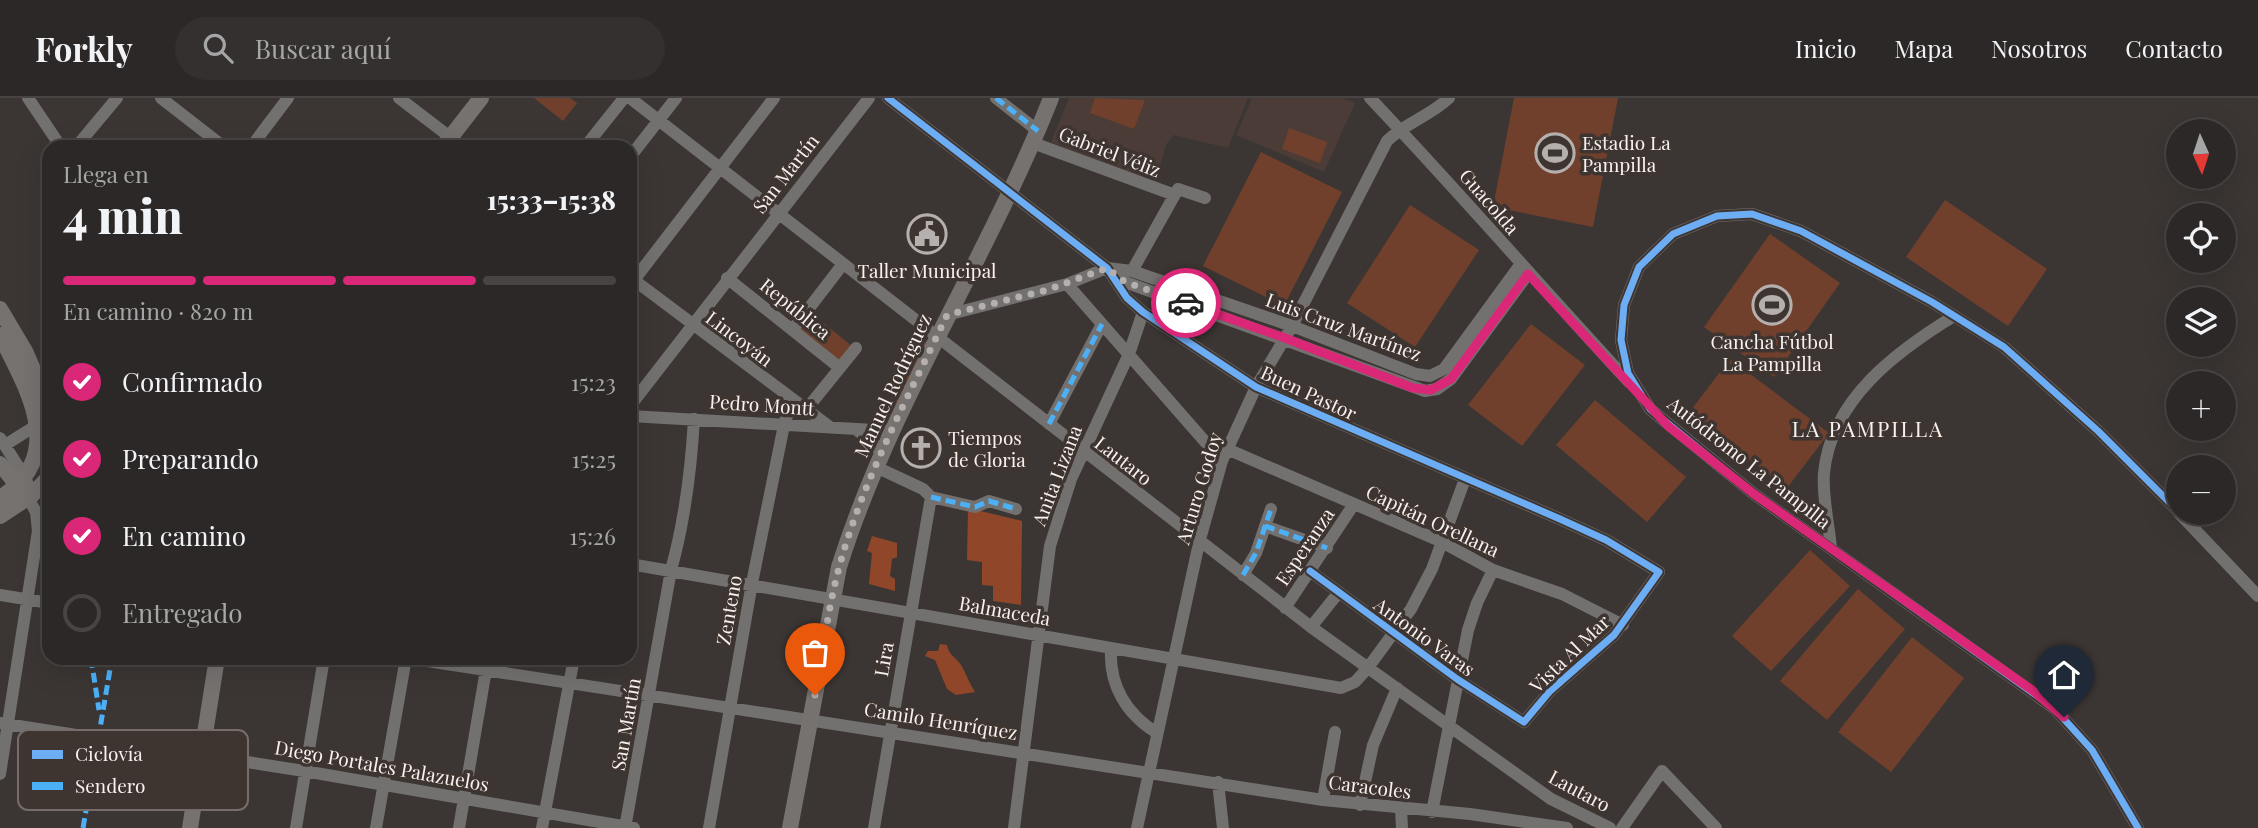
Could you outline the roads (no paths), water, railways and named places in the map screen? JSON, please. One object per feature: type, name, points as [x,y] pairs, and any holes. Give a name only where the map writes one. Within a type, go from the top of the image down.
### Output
[{"type":"main road","points":[[455,140],[481,98]]},
{"type":"main road","name":"Manuel Rodríguez","points":[[790,828],[833,598],[846,543],[891,431],[1010,194],[1051,98]]},
{"type":"main road","points":[[0,309],[25,351],[42,390]]},
{"type":"main road","points":[[0,335],[37,425],[37,455],[26,489],[0,516]]},
{"type":"main road","points":[[0,464],[26,489]]},
{"type":"main road","points":[[0,498],[42,481]]},
{"type":"main road","points":[[205,730],[216,665]]},
{"type":"main road","points":[[190,828],[193,810]]},
{"type":"street","points":[[28,98],[56,140]]},
{"type":"street","points":[[82,140],[117,98]]},
{"type":"street","points":[[161,98],[215,140]]},
{"type":"street","points":[[256,140],[288,98]]},
{"type":"street","points":[[399,98],[447,140]]},
{"type":"street","points":[[591,140],[624,98]]},
{"type":"street","name":"Lautaro","points":[[631,98],[1285,608],[1551,799],[1610,828]]},
{"type":"street","points":[[637,148],[676,98]]},
{"type":"street","points":[[637,272],[774,98]]},
{"type":"street","name":"San Martín","points":[[637,397],[869,98]]},
{"type":"street","name":"Buen Pastor","points":[[888,98],[1107,268],[1127,298],[1143,312],[1256,387],[1606,540],[1659,572]]},
{"type":"street","name":"Gabriel Véliz","points":[[996,98],[1035,137],[1172,194],[1184,188],[1205,198]]},
{"type":"street","name":"Guacolda","points":[[1370,98],[1638,393]]},
{"type":"street","name":"Arturo Godoy","points":[[1137,828],[1199,543],[1224,455],[1256,387],[1289,332],[1375,160],[1399,129],[1431,115],[1449,98]]},
{"type":"street","points":[[1132,271],[1172,194]]},
{"type":"street","name":"Autódromo La Pampilla","points":[[2138,828],[2097,758],[2054,708],[1754,494],[1668,426],[1638,393],[1625,362],[1620,329],[1623,305],[1631,282],[1654,249],[1683,228],[1705,218],[1729,214],[1764,216],[1801,231],[1954,316],[2004,347],[2098,430],[2166,499]]},
{"type":"street","points":[[793,329],[843,264]]},
{"type":"street","name":"Luis Cruz Martínez","points":[[1107,268],[1125,282],[1289,332]]},
{"type":"street","name":"Luis Cruz Martínez","points":[[947,315],[1067,284],[1107,268],[1132,271],[1289,332],[1413,388],[1431,390],[1451,379],[1524,269]]},
{"type":"street","name":"República","points":[[727,278],[840,368]]},
{"type":"street","name":"Lincoyán","points":[[637,282],[691,326],[830,428]]},
{"type":"street","name":"Capitán Orellana","points":[[1067,284],[1224,455],[1354,504],[1440,541],[1493,570],[1562,594],[1623,625]]},
{"type":"street","name":"Anita Lizana","points":[[1014,828],[1050,547],[1062,501],[1129,354],[1143,312]]},
{"type":"street","name":"Autódromo La Pampilla","points":[[1831,548],[1824,470],[1839,426],[1872,376],[1905,347],[1954,316]]},
{"type":"street","points":[[1049,424],[1102,324]]},
{"type":"street","points":[[1581,330],[1604,342],[1616,338],[1620,329]]},
{"type":"street","points":[[805,411],[856,348]]},
{"type":"street","name":"Zenteno","points":[[709,828],[752,583],[784,425],[792,401]]},
{"type":"street","name":"Pedro Montt","points":[[637,415],[891,431]]},
{"type":"street","name":"San Martín","points":[[628,827],[671,570],[682,528],[691,473],[694,419]]},
{"type":"street","points":[[37,425],[2,441],[42,527]]},
{"type":"street","points":[[855,429],[871,440],[879,461],[931,497],[975,507],[989,501],[1017,509]]},
{"type":"street","points":[[1367,669],[1422,589],[1465,479]]},
{"type":"street","name":"Lira","points":[[874,828],[931,497]]},
{"type":"street","name":"Esperanza","points":[[1285,608],[1354,504]]},
{"type":"street","points":[[1243,575],[1256,553],[1271,509]]},
{"type":"street","name":"Autódromo La Pampilla","points":[[2191,525],[2258,596]]},
{"type":"street","points":[[1265,526],[1327,548]]},
{"type":"street","points":[[0,774],[4,724],[42,540]]},
{"type":"street","name":"Balmaceda","points":[[637,565],[752,583],[1336,688],[1350,685],[1367,669]]},
{"type":"street","points":[[1432,812],[1447,724],[1476,603],[1493,570]]},
{"type":"street","name":"Antonio Varas","points":[[1310,571],[1393,634],[1524,722]]},
{"type":"street","name":"Vista Al Mar","points":[[1524,722],[1550,691],[1596,653],[1623,625],[1659,572]]},
{"type":"street","points":[[1311,627],[1339,592]]},
{"type":"street","points":[[0,595],[42,602]]},
{"type":"street","points":[[1111,649],[1111,667],[1119,694],[1139,720],[1157,733]]},
{"type":"street","points":[[296,828],[323,665]]},
{"type":"street","points":[[376,828],[406,665]]},
{"type":"street","points":[[459,828],[486,665]]},
{"type":"street","name":"Camilo Henríquez","points":[[490,665],[569,683],[1218,782]]},
{"type":"street","points":[[542,828],[573,665]]},
{"type":"street","points":[[1360,804],[1373,745],[1397,688]]},
{"type":"street","name":"Diego Portales Palazuelos","points":[[4,724],[42,730]]},
{"type":"street","points":[[1323,800],[1335,732]]},
{"type":"street","name":"Diego Portales Palazuelos","points":[[248,762],[628,827]]},
{"type":"street","points":[[1622,828],[1662,771],[1716,828]]},
{"type":"street","points":[[1218,782],[1223,828]]},
{"type":"street","name":"Caracoles","points":[[1218,782],[1323,800],[1470,814],[1511,824]]},
{"type":"street","points":[[1401,809],[1402,828]]},
{"type":"street","points":[[1470,814],[1471,828]]},
{"type":"street","points":[[1511,824],[1567,828]]},
{"type":"place","name":"Estadio La Pampilla","points":[[1555,153]]},
{"type":"place","name":"Taller Municipal","points":[[927,234]]},
{"type":"place","name":"Cancha Fútbol La Pampilla","points":[[1772,305]]},
{"type":"place","name":"Tiempos de Gloria","points":[[921,448]]},
{"type":"district","name":"LA PAMPILLA","points":[[1868,428]]}]
